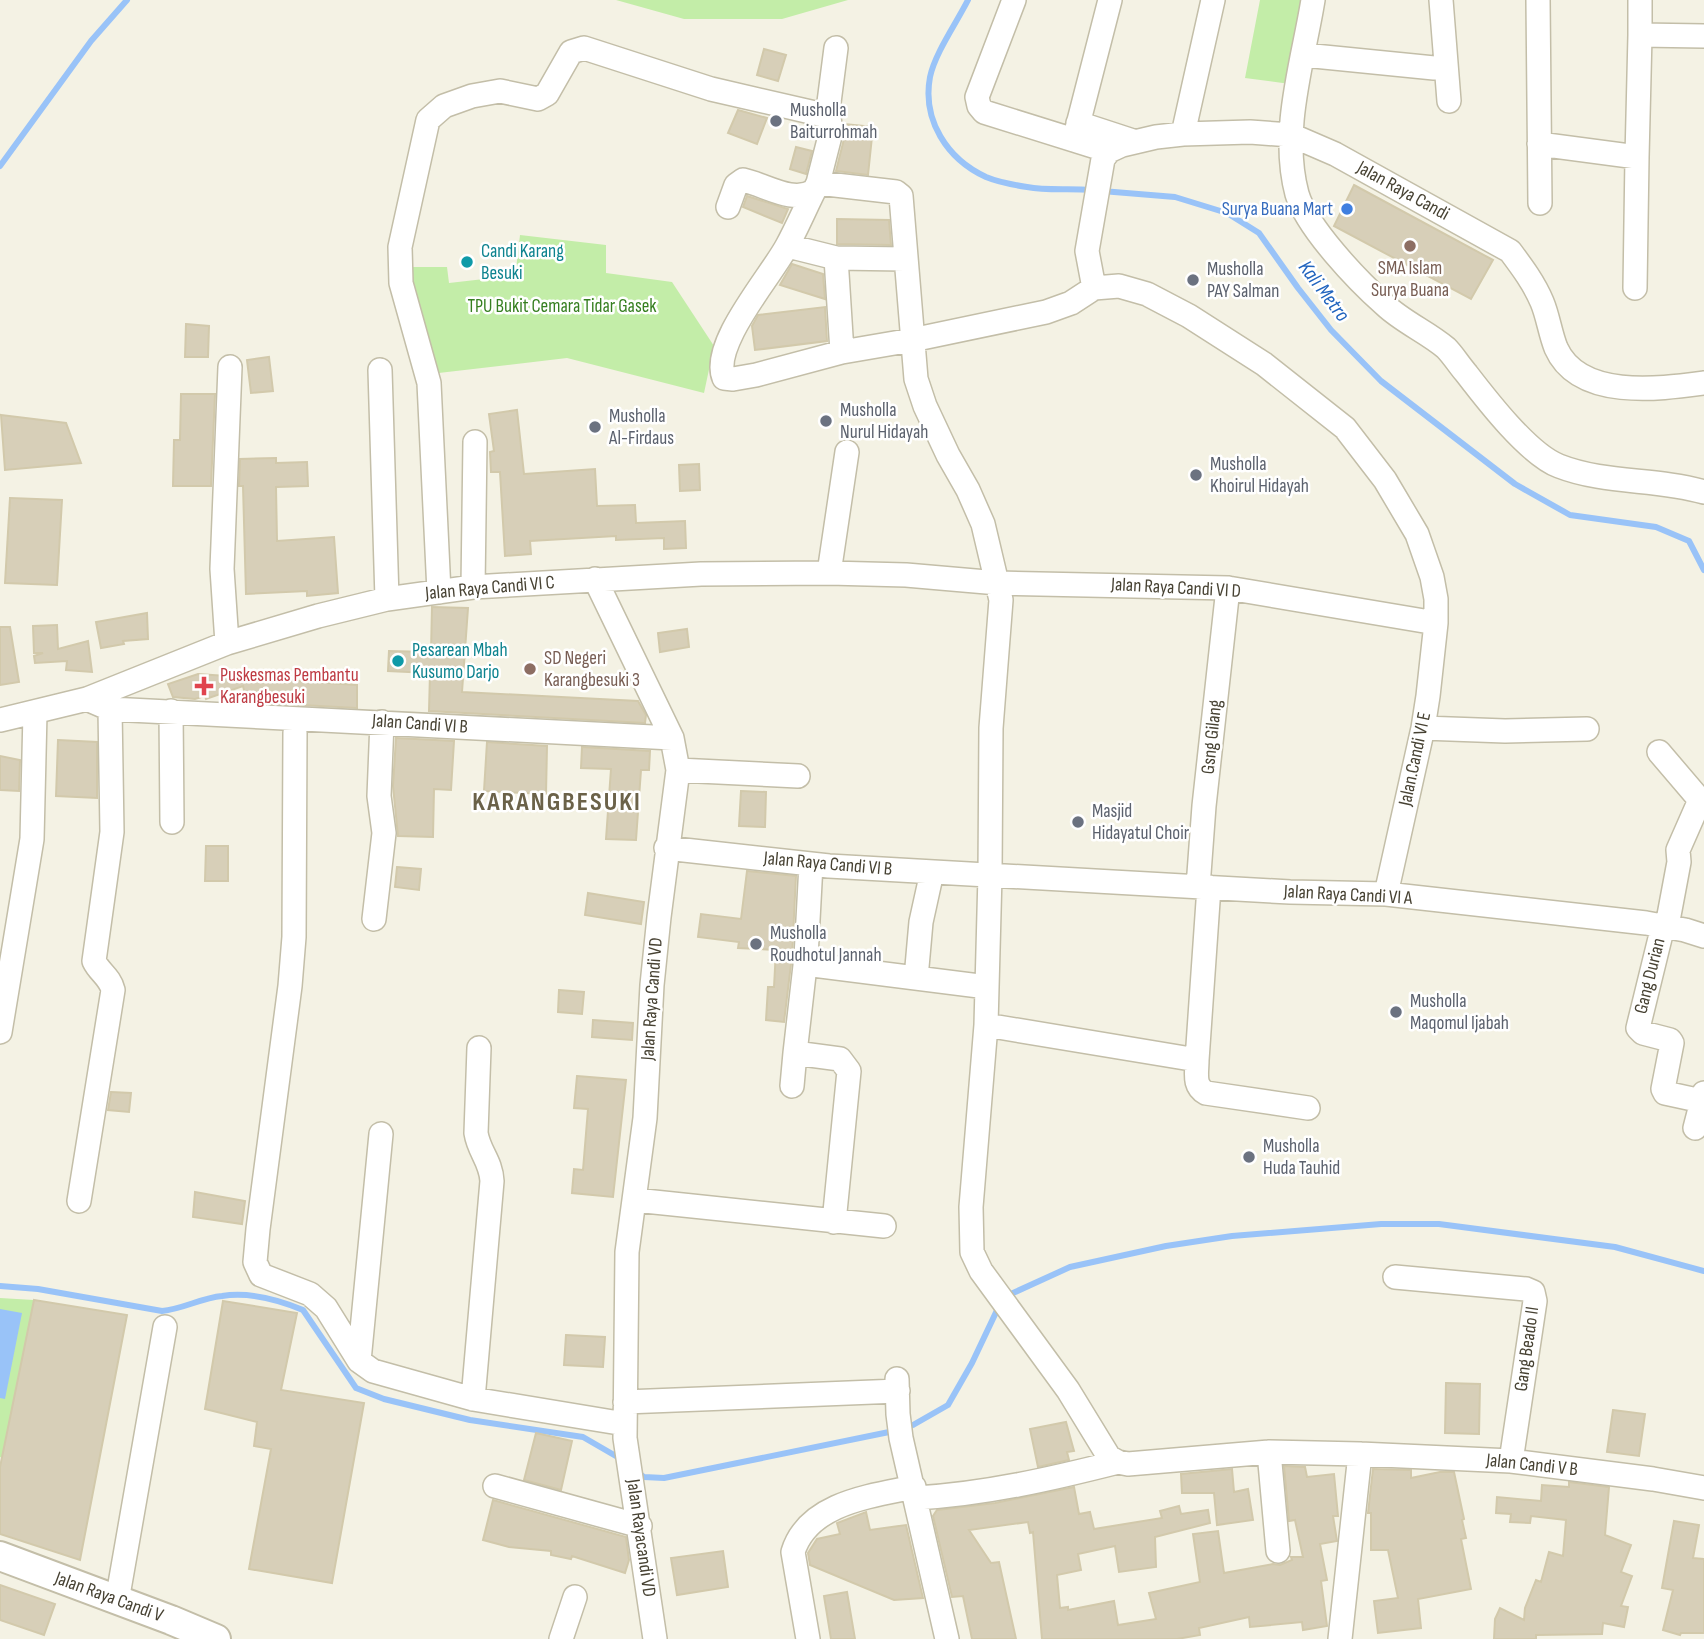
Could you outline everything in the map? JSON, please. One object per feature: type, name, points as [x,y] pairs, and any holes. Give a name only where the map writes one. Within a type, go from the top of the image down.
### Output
[{"type":"street","points":[[1014,0],[977,97],[984,112],[1133,141]]},
{"type":"street","points":[[1076,131],[1110,0]]},
{"type":"street","points":[[1182,134],[1213,0]]},
{"type":"street","points":[[1313,0],[1291,135],[1292,164],[1298,197],[1315,228],[1358,280],[1388,308],[1447,348],[1536,452],[1556,465],[1590,475],[1678,484],[1704,492]]},
{"type":"street","points":[[1441,0],[1449,102]]},
{"type":"street","points":[[1538,0],[1540,203]]},
{"type":"street","points":[[1635,288],[1640,0]]},
{"type":"street","points":[[1640,35],[1704,36]]},
{"type":"street","points":[[439,592],[429,383],[401,283],[400,247],[428,120],[444,106],[472,96],[500,91],[538,99],[547,94],[571,52],[584,48],[711,89],[828,116]]},
{"type":"street","points":[[836,48],[828,116],[831,132],[816,187],[788,246],[734,326],[722,360],[721,371],[724,378],[756,375],[842,352],[1046,312],[1071,303],[1094,288],[1087,251],[1106,155],[1076,131]]},
{"type":"street","points":[[1304,55],[1434,68]]},
{"type":"street","name":"Jalan Raya Candi","points":[[1106,155],[1133,141],[1182,134],[1250,132],[1291,135],[1309,141],[1510,251],[1530,277],[1543,304],[1557,350],[1566,365],[1580,375],[1593,382],[1625,387],[1665,388],[1704,383]]},
{"type":"street","points":[[1539,144],[1637,157]]},
{"type":"street","points":[[728,207],[736,185],[743,180],[789,195],[802,196],[816,187],[871,188],[900,194],[916,379],[925,406],[983,524],[1001,600],[991,728],[986,1025],[971,1207],[972,1252],[993,1289],[1068,1390],[1109,1457],[1118,1462]]},
{"type":"street","points":[[788,246],[836,258],[905,258]]},
{"type":"street","points":[[836,258],[842,352]]},
{"type":"street","name":"Jalan.Candi VI E","points":[[1094,288],[1119,286],[1138,291],[1189,316],[1264,364],[1345,428],[1385,480],[1417,534],[1432,576],[1436,623],[1423,728],[1386,894]]},
{"type":"street","points":[[227,643],[222,569],[230,367]]},
{"type":"street","points":[[380,370],[387,599]]},
{"type":"street","points":[[473,587],[475,442]]},
{"type":"street","points":[[829,573],[847,452]]},
{"type":"street","name":"Jalan Raya Candi VI C","points":[[0,720],[86,699],[227,643],[318,616],[387,599],[473,587],[701,573],[906,575],[998,583]]},
{"type":"street","name":"Jalan Raya Candi VD","points":[[595,579],[672,738],[678,770],[666,848],[652,985],[645,1118],[627,1252],[625,1421]]},
{"type":"street","name":"Jalan Raya Candi VI D","points":[[998,583],[1228,588],[1436,623]]},
{"type":"street","name":"Gsng Gilang","points":[[1228,588],[1204,806],[1204,887],[1196,1084],[1199,1090],[1206,1093],[1308,1108]]},
{"type":"street","name":"Jalan Candi VI B","points":[[86,699],[110,709],[672,738]]},
{"type":"street","points":[[79,1201],[113,990],[111,982],[94,961],[112,832],[110,709]]},
{"type":"street","points":[[171,711],[172,822]]},
{"type":"street","points":[[0,1032],[32,839],[35,713]]},
{"type":"street","points":[[374,919],[384,833],[379,796],[382,722]]},
{"type":"street","points":[[1423,728],[1587,729]]},
{"type":"street","points":[[295,733],[294,937],[255,1262],[261,1275],[310,1294],[326,1308],[359,1361],[373,1371],[473,1399],[625,1421],[897,1385],[901,1438],[947,1639]]},
{"type":"street","name":"Gang Durian","points":[[1659,752],[1700,800],[1678,850],[1679,862],[1665,926],[1637,1026],[1643,1033],[1671,1041],[1663,1089],[1665,1093],[1703,1097]]},
{"type":"street","points":[[678,770],[798,776]]},
{"type":"street","name":"Jalan Raya Candi VI B","points":[[666,848],[811,863],[990,875]]},
{"type":"street","points":[[792,1086],[805,964],[811,863]]},
{"type":"street","points":[[916,978],[921,922],[932,872]]},
{"type":"street","name":"Jalan Raya Candi VI A","points":[[990,875],[1386,894],[1665,926],[1704,936]]},
{"type":"street","points":[[805,964],[987,987]]},
{"type":"street","points":[[986,1025],[1197,1060]]},
{"type":"street","points":[[473,1399],[492,1181],[489,1161],[478,1144],[476,1133],[479,1048]]},
{"type":"street","points":[[795,1053],[840,1059],[849,1071],[834,1222]]},
{"type":"street","points":[[1695,1128],[1703,1097]]},
{"type":"street","points":[[359,1361],[381,1134]]},
{"type":"street","points":[[635,1200],[884,1226]]},
{"type":"street","name":"Gang Beado II","points":[[1395,1277],[1526,1289],[1533,1292],[1535,1301],[1510,1461]]},
{"type":"street","points":[[117,1601],[165,1328]]},
{"type":"street","name":"Jalan Rayacandi VD","points":[[625,1421],[655,1639]]},
{"type":"street","points":[[1269,1452],[1278,1551]]},
{"type":"street","name":"Jalan Candi V B","points":[[808,1639],[793,1552],[797,1540],[823,1516],[840,1505],[915,1493],[964,1495],[1118,1462],[1128,1464],[1269,1452],[1510,1461],[1704,1488]]},
{"type":"street","points":[[1340,1639],[1360,1454]]},
{"type":"street","points":[[495,1486],[640,1526]]},
{"type":"street","name":"Jalan Raya Candi V","points":[[0,1556],[216,1639]]},
{"type":"street","points":[[561,1639],[575,1597]]},
{"type":"green space","points":[[616,0],[848,0],[782,19],[684,19]]},
{"type":"green space","points":[[1260,0],[1304,0],[1290,84],[1245,78]]},
{"type":"green space","name":"TPU Bukit Cemara Tidar Gasek","points":[[520,235],[606,245],[606,273],[672,282],[714,346],[704,393],[567,358],[430,374],[407,267],[447,267],[449,283],[515,278]]},
{"type":"green space","points":[[0,1298],[34,1300],[2,1458],[0,1457]]},
{"type":"water","points":[[0,1309],[22,1313],[5,1399],[0,1398]]},
{"type":"building","points":[[764,49],[786,55],[778,81],[757,75]]},
{"type":"building","points":[[738,110],[767,118],[757,144],[728,133]]},
{"type":"building","points":[[844,124],[873,127],[868,175],[836,171],[845,135]]},
{"type":"building","points":[[796,147],[812,151],[806,174],[790,169]]},
{"type":"building","points":[[1354,185],[1493,260],[1471,299],[1334,226]]},
{"type":"building","points":[[747,196],[788,209],[782,223],[743,207]]},
{"type":"building","points":[[837,219],[889,220],[891,245],[837,244]]},
{"type":"building","points":[[792,264],[823,274],[825,299],[780,285]]},
{"type":"building","points":[[825,307],[827,341],[755,350],[752,326],[758,315]]},
{"type":"building","points":[[186,324],[209,326],[208,357],[185,357]]},
{"type":"building","points":[[269,357],[273,391],[251,393],[247,360]]},
{"type":"building","points":[[181,394],[215,394],[211,486],[173,486],[174,440],[180,440]]},
{"type":"building","points":[[517,410],[524,474],[595,469],[597,506],[635,505],[636,523],[685,521],[686,548],[664,549],[664,538],[616,540],[616,536],[530,541],[531,554],[505,556],[500,472],[491,472],[490,452],[494,451],[489,414]]},
{"type":"building","points":[[1,415],[66,423],[81,463],[5,470]]},
{"type":"building","points":[[276,458],[276,463],[307,462],[308,486],[276,487],[277,541],[334,537],[338,593],[307,596],[307,591],[246,594],[243,486],[239,486],[240,459]]},
{"type":"building","points":[[699,464],[700,490],[680,491],[679,465]]},
{"type":"building","points":[[10,498],[62,500],[57,585],[5,583]]},
{"type":"building","points":[[432,607],[468,608],[462,692],[638,701],[646,715],[645,723],[429,711],[430,673],[388,671],[389,651],[431,652]]},
{"type":"building","points":[[147,613],[148,639],[123,641],[124,644],[101,648],[96,622]]},
{"type":"building","points":[[57,625],[58,649],[88,641],[92,672],[66,670],[67,661],[35,663],[34,656],[43,653],[34,653],[33,626]]},
{"type":"building","points":[[0,627],[10,627],[19,682],[0,685]]},
{"type":"building","points":[[687,629],[689,647],[660,652],[658,633]]},
{"type":"building","points":[[198,674],[357,685],[357,708],[247,702],[243,686],[206,699],[205,696],[195,699],[173,697],[168,684]]},
{"type":"building","points":[[396,738],[454,741],[451,790],[434,789],[433,837],[398,836],[393,786]]},
{"type":"building","points":[[58,740],[97,742],[97,798],[56,796]]},
{"type":"building","points":[[487,742],[547,746],[546,794],[484,791]]},
{"type":"building","points":[[582,747],[650,751],[649,770],[641,770],[636,840],[606,839],[611,769],[581,768]]},
{"type":"building","points":[[0,756],[20,760],[19,791],[0,790]]},
{"type":"building","points":[[741,791],[766,792],[765,827],[739,826]]},
{"type":"building","points":[[206,846],[228,846],[228,881],[205,881]]},
{"type":"building","points":[[397,867],[421,869],[419,890],[395,887]]},
{"type":"building","points":[[747,871],[796,876],[792,956],[784,1022],[766,1020],[768,987],[774,987],[776,950],[738,948],[739,942],[698,937],[701,914],[741,919]]},
{"type":"building","points":[[588,893],[644,902],[641,924],[585,915]]},
{"type":"building","points":[[559,990],[584,992],[582,1014],[558,1012]]},
{"type":"building","points":[[593,1020],[633,1023],[632,1040],[592,1037]]},
{"type":"building","points":[[577,1076],[626,1080],[613,1197],[572,1193],[574,1169],[583,1170],[588,1109],[574,1108]]},
{"type":"building","points":[[111,1092],[131,1093],[129,1112],[108,1110]]},
{"type":"building","points":[[195,1192],[245,1201],[242,1224],[193,1217]]},
{"type":"building","points":[[34,1300],[127,1315],[80,1560],[0,1534],[0,1467]]},
{"type":"building","points":[[223,1301],[297,1313],[281,1390],[364,1403],[332,1583],[249,1569],[271,1449],[254,1446],[257,1422],[205,1409]]},
{"type":"building","points":[[566,1335],[605,1337],[603,1367],[564,1365]]},
{"type":"building","points":[[1446,1383],[1480,1384],[1479,1434],[1445,1433]]},
{"type":"building","points":[[1613,1410],[1645,1414],[1639,1456],[1607,1452]]},
{"type":"building","points":[[1066,1422],[1074,1451],[1067,1452],[1069,1460],[1038,1467],[1030,1429]]},
{"type":"building","points":[[536,1433],[572,1441],[561,1490],[524,1480]]},
{"type":"building","points":[[1284,1466],[1305,1467],[1307,1477],[1334,1474],[1338,1516],[1333,1516],[1337,1541],[1320,1544],[1327,1580],[1321,1581],[1327,1626],[1303,1630],[1302,1622],[1250,1627],[1249,1617],[1199,1628],[1200,1635],[1177,1639],[1042,1639],[1033,1532],[1030,1533],[1028,1522],[969,1530],[991,1563],[999,1562],[1016,1639],[972,1639],[963,1596],[952,1597],[933,1516],[937,1510],[995,1503],[1074,1487],[1079,1514],[1090,1512],[1094,1529],[1162,1518],[1160,1511],[1179,1506],[1181,1514],[1208,1510],[1210,1523],[1155,1537],[1156,1567],[1119,1572],[1115,1546],[1078,1554],[1081,1570],[1057,1575],[1060,1608],[1068,1607],[1068,1610],[1114,1601],[1118,1625],[1156,1619],[1149,1593],[1200,1582],[1193,1534],[1218,1531],[1224,1573],[1280,1565],[1292,1560],[1291,1557],[1303,1557],[1295,1520],[1289,1521]]},
{"type":"building","points":[[1232,1469],[1234,1492],[1248,1489],[1253,1520],[1217,1525],[1214,1493],[1182,1493],[1181,1474]]},
{"type":"building","points":[[1373,1469],[1411,1470],[1411,1478],[1454,1472],[1464,1519],[1466,1538],[1461,1539],[1471,1589],[1418,1599],[1421,1628],[1378,1633],[1374,1601],[1398,1598],[1388,1550],[1371,1550],[1371,1513],[1368,1513]]},
{"type":"building","points":[[1569,1482],[1609,1487],[1605,1535],[1631,1545],[1621,1572],[1632,1576],[1621,1606],[1628,1607],[1624,1627],[1603,1623],[1602,1634],[1494,1639],[1495,1619],[1500,1608],[1524,1620],[1525,1608],[1536,1580],[1541,1582],[1549,1552],[1563,1556],[1566,1520],[1531,1516],[1530,1523],[1510,1522],[1511,1514],[1496,1513],[1497,1497],[1541,1501],[1542,1485],[1569,1487]]},
{"type":"building","points":[[493,1500],[626,1537],[629,1560],[625,1573],[572,1556],[571,1559],[551,1555],[551,1551],[509,1547],[483,1540]]},
{"type":"building","points":[[866,1512],[870,1530],[906,1525],[923,1598],[894,1600],[810,1565],[808,1553],[817,1539],[840,1534],[837,1523]]},
{"type":"building","points":[[1674,1521],[1699,1525],[1693,1558],[1704,1559],[1704,1633],[1680,1635],[1663,1630],[1673,1590],[1662,1588]]},
{"type":"building","points":[[723,1551],[728,1587],[677,1595],[671,1558]]},
{"type":"building","points":[[0,1585],[55,1604],[44,1635],[0,1620]]},
{"type":"building","points":[[847,1592],[855,1639],[831,1639],[824,1596]]},
{"type":"waterway","points":[[0,166],[91,41],[127,0]]},
{"type":"waterway","name":"Kali Metro","points":[[968,0],[941,48],[930,77],[930,108],[940,136],[960,160],[991,179],[1035,188],[1091,190]]},
{"type":"waterway","name":"Kali Metro","points":[[1102,191],[1175,197],[1227,213],[1259,233],[1331,330],[1381,381],[1515,484],[1570,515],[1656,527],[1689,541],[1704,570]]},
{"type":"waterway","points":[[1007,1299],[1013,1293],[1070,1267],[1166,1246],[1232,1236],[1381,1224],[1439,1224],[1615,1247],[1704,1271]]},
{"type":"waterway","points":[[0,1286],[38,1289],[162,1311],[222,1296],[242,1295],[274,1300],[303,1310],[356,1388],[384,1399],[470,1420],[583,1437],[621,1459]]},
{"type":"waterway","points":[[904,1428],[948,1405],[972,1363],[999,1306]]},
{"type":"waterway","points":[[635,1470],[644,1477],[664,1478],[894,1431]]},
{"type":"place","name":"Musholla Baiturrohmah","points":[[776,121]]},
{"type":"place","name":"Surya Buana Mart","points":[[1347,209]]},
{"type":"place","name":"SMA Islam Surya Buana","points":[[1410,246]]},
{"type":"place","name":"Candi Karang Besuki","points":[[467,262]]},
{"type":"place","name":"Musholla PAY Salman","points":[[1193,280]]},
{"type":"place","name":"Musholla Nurul Hidayah","points":[[826,421]]},
{"type":"place","name":"Musholla Al-Firdaus","points":[[595,427]]},
{"type":"place","name":"Musholla Khoirul Hidayah","points":[[1196,475]]},
{"type":"place","name":"Pesarean Mbah Kusumo Darjo","points":[[398,661]]},
{"type":"place","name":"SD Negeri Karangbesuki 3","points":[[530,669]]},
{"type":"place","name":"Puskesmas Pembantu Karangbesuki","points":[[204,686]]},
{"type":"place","name":"Masjid Hidayatul Choir","points":[[1078,822]]},
{"type":"place","name":"Musholla Roudhotul Jannah","points":[[756,944]]},
{"type":"place","name":"Musholla Maqomul Ijabah","points":[[1396,1012]]},
{"type":"place","name":"Musholla Huda Tauhid","points":[[1249,1157]]},
{"type":"district","name":"KARANGBESUKI","points":[[557,802]]}]
